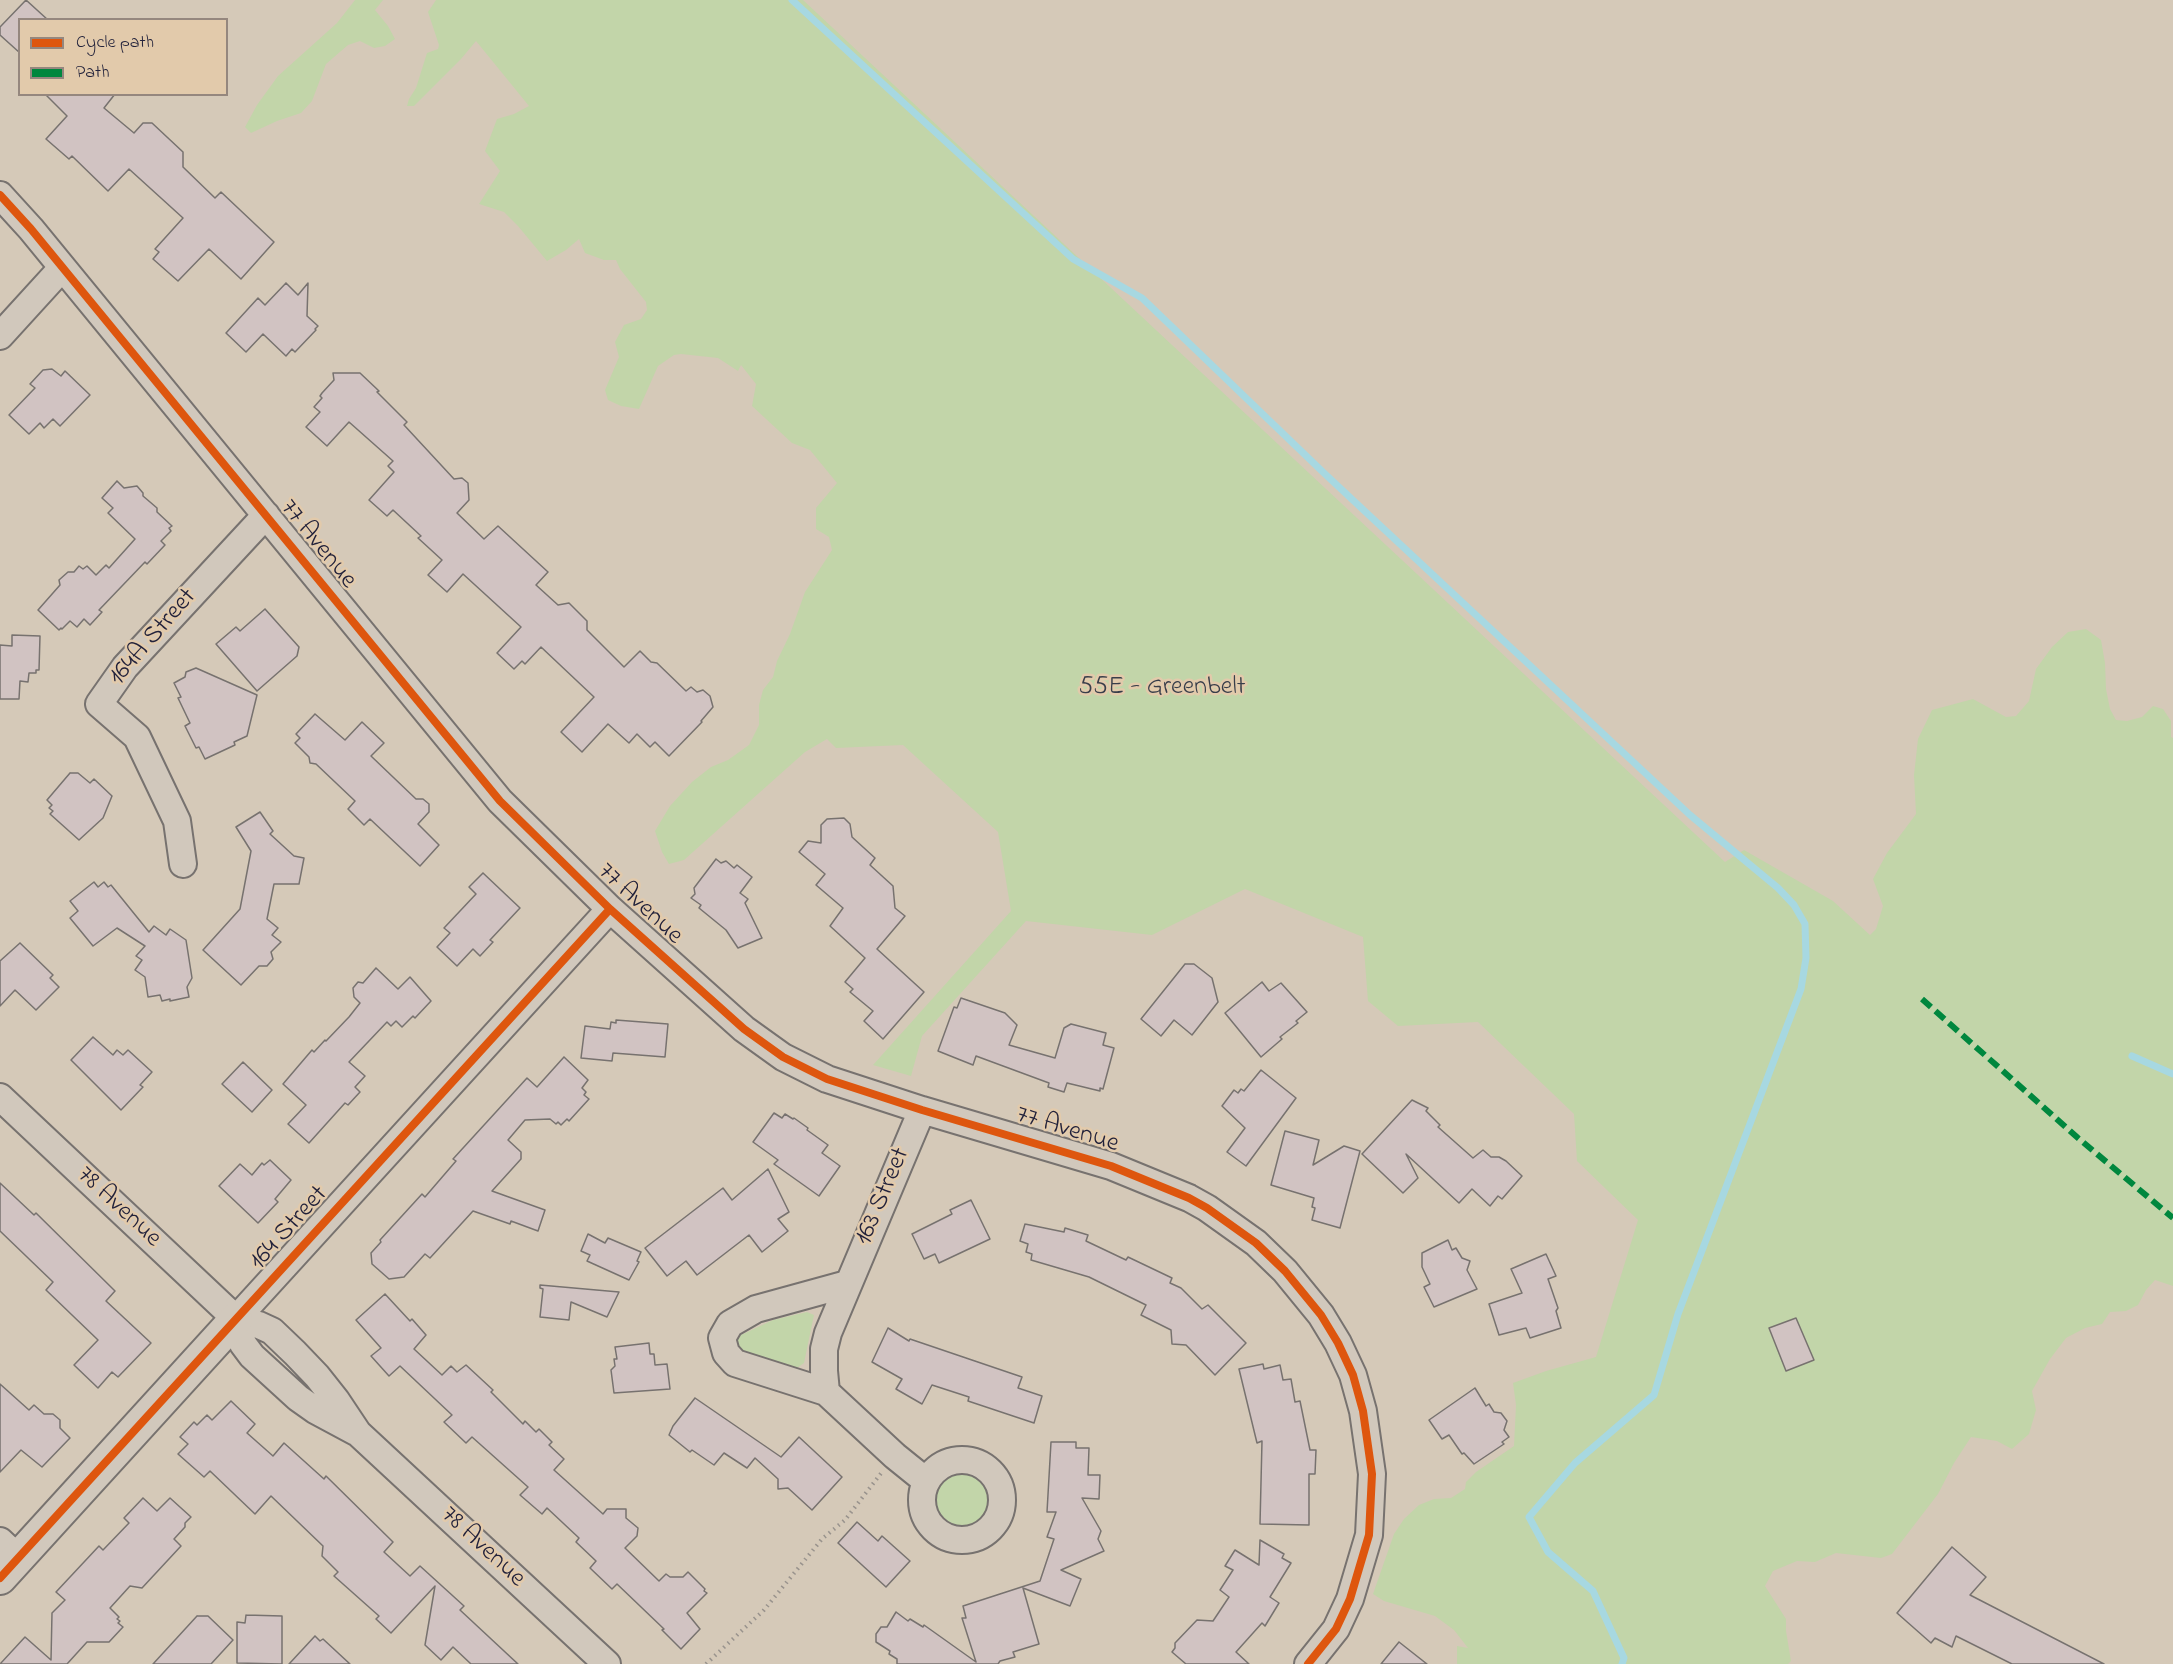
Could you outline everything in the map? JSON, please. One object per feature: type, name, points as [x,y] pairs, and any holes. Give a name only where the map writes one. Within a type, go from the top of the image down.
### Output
[{"type":"street","name":"77 Avenue","points":[[0,195],[31,229],[500,801],[610,909],[744,1029],[783,1057],[827,1079],[922,1110],[1111,1166],[1189,1198],[1256,1243],[1285,1271],[1311,1301],[1338,1343],[1359,1393],[1372,1474],[1369,1535],[1350,1599],[1336,1629],[1308,1664]]},
{"type":"street","points":[[0,336],[62,268]]},
{"type":"street","name":"164A Street","points":[[183,864],[177,821],[137,737],[99,704],[125,667],[266,515]]},
{"type":"street","name":"164 Street","points":[[6,1559],[236,1319],[610,909]]},
{"type":"street","name":"78 Avenue","points":[[0,1097],[236,1319],[272,1331],[317,1376],[357,1433],[607,1664]]},
{"type":"street","name":"163 Street","points":[[826,1392],[824,1371],[828,1333],[922,1110]]},
{"type":"street","points":[[847,1284],[756,1309],[730,1324],[722,1338],[726,1353],[735,1363],[826,1392],[895,1456],[926,1481]]},
{"type":"path","points":[[706,1664],[764,1610],[822,1539],[845,1520],[885,1469]]},
{"type":"green space","points":[[355,0],[383,0],[375,10],[395,39],[385,46],[374,48],[360,41],[348,45],[326,64],[312,101],[301,113],[251,133],[245,127],[257,105],[278,76],[337,23]]},
{"type":"green space","name":"55E - Greenbelt","points":[[436,0],[803,0],[1725,862],[1744,850],[1833,901],[1870,935],[1876,929],[1883,906],[1873,879],[1887,853],[1916,814],[1914,775],[1918,739],[1932,710],[1973,699],[2006,717],[2016,716],[2029,701],[2036,669],[2052,647],[2068,632],[2086,629],[2101,640],[2106,689],[2110,709],[2116,720],[2127,721],[2142,717],[2153,706],[2163,709],[2171,721],[2171,737],[2173,738],[2173,1286],[2155,1280],[2146,1290],[2138,1305],[2126,1311],[2110,1312],[2102,1324],[2085,1328],[2066,1338],[2050,1359],[2032,1391],[2036,1410],[2029,1434],[2012,1449],[1997,1441],[1971,1437],[1938,1494],[1892,1554],[1881,1558],[1836,1553],[1815,1562],[1797,1561],[1773,1571],[1765,1586],[1786,1619],[1791,1661],[1788,1664],[1457,1664],[1457,1646],[1468,1648],[1454,1630],[1435,1616],[1384,1601],[1373,1594],[1394,1534],[1404,1519],[1419,1505],[1434,1499],[1451,1498],[1465,1489],[1466,1482],[1476,1472],[1514,1446],[1516,1405],[1513,1383],[1596,1357],[1638,1220],[1577,1161],[1574,1114],[1478,1022],[1398,1026],[1368,1001],[1363,937],[1245,889],[1152,935],[1026,921],[922,1036],[911,1076],[873,1065],[1011,911],[998,832],[903,745],[836,748],[827,739],[805,752],[684,860],[669,864],[655,831],[670,806],[692,782],[711,767],[728,760],[749,745],[759,725],[759,705],[763,690],[773,677],[777,661],[790,634],[805,592],[832,550],[829,537],[816,529],[816,508],[837,483],[810,450],[792,443],[752,406],[756,384],[741,365],[738,371],[718,358],[674,355],[658,366],[639,409],[621,406],[608,400],[605,390],[619,357],[615,342],[624,325],[641,319],[647,310],[646,302],[620,269],[616,260],[604,260],[585,253],[579,239],[547,261],[504,212],[479,204],[500,171],[485,151],[497,119],[529,106],[476,41],[414,106],[407,106],[416,88],[427,53],[438,49],[439,45],[428,12]]},
{"type":"green space","points":[[807,1312],[814,1315],[804,1363],[794,1370],[748,1359],[735,1349],[734,1338],[773,1320]]},
{"type":"green space","points":[[956,1466],[968,1466],[980,1471],[990,1481],[995,1499],[993,1512],[980,1527],[968,1532],[956,1532],[944,1527],[934,1517],[929,1505],[929,1493],[934,1481],[944,1471]]},
{"type":"building","points":[[26,0],[46,18],[18,18],[18,51],[0,35],[0,27]]},
{"type":"building","points":[[47,96],[113,96],[104,108],[134,133],[143,123],[152,123],[183,152],[183,167],[215,198],[221,192],[274,242],[241,279],[209,249],[178,281],[153,259],[159,252],[155,249],[183,218],[129,169],[108,191],[72,156],[69,159],[46,139],[67,116]]},
{"type":"building","points":[[286,283],[298,295],[308,283],[307,316],[318,326],[316,330],[295,352],[292,349],[286,356],[263,334],[246,352],[226,333],[258,298],[265,305]]},
{"type":"building","points":[[52,369],[61,376],[65,371],[90,395],[60,426],[53,419],[44,428],[40,423],[29,434],[9,415],[35,388],[30,384],[43,370]]},
{"type":"building","points":[[333,373],[360,373],[379,391],[377,392],[407,422],[404,425],[454,479],[462,478],[468,483],[469,500],[457,513],[484,539],[498,526],[548,572],[536,585],[558,605],[569,603],[587,621],[587,630],[624,667],[640,651],[651,662],[657,663],[686,691],[691,687],[697,692],[703,690],[710,696],[713,707],[702,722],[669,756],[655,742],[650,747],[637,734],[629,743],[608,724],[582,752],[561,732],[594,697],[541,647],[525,664],[522,661],[514,669],[497,653],[521,627],[463,574],[447,592],[428,575],[442,560],[393,510],[387,516],[369,500],[394,472],[388,466],[393,461],[349,422],[327,446],[306,427],[320,412],[314,407],[322,398],[320,396],[322,393],[334,380]]},
{"type":"building","points":[[117,481],[124,488],[137,486],[143,496],[157,508],[157,512],[172,526],[169,528],[171,531],[161,541],[165,545],[147,564],[145,562],[99,610],[102,612],[90,625],[84,619],[77,627],[70,621],[59,630],[38,610],[60,585],[59,580],[68,572],[74,572],[79,566],[83,569],[87,566],[96,575],[106,565],[109,568],[135,539],[108,513],[113,508],[102,498]]},
{"type":"building","points":[[265,609],[299,647],[297,656],[257,691],[216,644],[236,627],[240,631]]},
{"type":"building","points":[[12,635],[40,636],[39,670],[36,670],[36,673],[29,673],[28,682],[20,681],[19,699],[0,699],[0,645],[12,646]]},
{"type":"building","points":[[196,668],[257,695],[247,736],[234,742],[235,745],[205,759],[199,747],[196,748],[185,726],[190,723],[178,698],[181,697],[174,683],[185,677],[186,672]]},
{"type":"building","points":[[315,714],[345,740],[362,722],[384,743],[371,756],[416,799],[423,799],[429,804],[429,812],[418,824],[439,845],[420,866],[370,819],[364,825],[348,809],[355,801],[316,764],[310,763],[309,757],[295,743],[300,738],[296,734]]},
{"type":"building","points":[[70,773],[78,773],[90,783],[94,779],[112,796],[103,818],[79,840],[50,814],[53,811],[49,808],[52,805],[47,800]]},
{"type":"building","points":[[260,812],[273,831],[270,834],[294,856],[304,858],[299,884],[274,884],[267,919],[278,928],[272,935],[281,942],[271,952],[273,959],[267,966],[259,966],[241,985],[203,950],[240,909],[251,851],[236,827]]},
{"type":"building","points":[[844,818],[850,824],[852,837],[875,858],[870,865],[893,886],[895,908],[905,916],[877,949],[924,992],[883,1039],[864,1021],[873,1011],[850,992],[853,989],[845,982],[865,958],[830,926],[843,908],[816,885],[825,874],[799,852],[808,841],[821,843],[821,825],[827,819]]},
{"type":"building","points":[[716,859],[721,863],[726,861],[734,868],[737,865],[752,877],[740,893],[748,899],[745,903],[762,938],[738,948],[726,930],[699,908],[701,905],[691,898],[695,894],[694,888]]},
{"type":"building","points":[[483,873],[520,908],[490,940],[493,942],[480,956],[473,949],[457,966],[437,947],[450,933],[444,928],[476,894],[469,887]]},
{"type":"building","points":[[94,882],[98,887],[104,882],[108,887],[111,885],[149,932],[154,926],[166,935],[170,929],[186,940],[192,978],[187,987],[189,997],[162,1001],[160,995],[148,997],[145,977],[135,970],[142,960],[136,956],[145,946],[117,928],[93,946],[70,918],[78,911],[70,901]]},
{"type":"building","points":[[20,943],[53,975],[50,978],[59,987],[36,1010],[15,990],[0,1006],[0,961]]},
{"type":"building","points":[[1185,964],[1194,964],[1212,978],[1218,1002],[1192,1035],[1174,1020],[1161,1036],[1141,1019]]},
{"type":"building","points":[[376,968],[398,989],[410,977],[431,1001],[415,1018],[413,1016],[402,1027],[396,1021],[391,1026],[387,1022],[349,1062],[365,1076],[355,1087],[360,1092],[348,1105],[345,1103],[309,1143],[288,1124],[306,1105],[283,1084],[312,1050],[314,1052],[349,1017],[360,1003],[354,997],[353,988],[358,982],[363,983]]},
{"type":"building","points":[[1262,982],[1269,991],[1281,983],[1307,1012],[1296,1021],[1298,1023],[1280,1037],[1282,1039],[1261,1057],[1225,1013]]},
{"type":"building","points":[[961,998],[1005,1013],[1017,1025],[1009,1045],[1055,1058],[1064,1028],[1071,1024],[1106,1033],[1103,1045],[1114,1048],[1103,1089],[1100,1088],[1100,1091],[1067,1083],[1064,1092],[1048,1087],[1049,1083],[976,1056],[973,1065],[938,1051],[954,1007],[957,1008]]},
{"type":"building","points":[[616,1020],[668,1024],[665,1057],[613,1053],[612,1061],[581,1058],[585,1026],[610,1029],[611,1022],[616,1023]]},
{"type":"building","points":[[93,1037],[113,1055],[117,1050],[123,1055],[128,1050],[152,1072],[140,1085],[143,1087],[121,1110],[71,1060]]},
{"type":"building","points":[[564,1057],[588,1080],[582,1088],[586,1092],[584,1095],[589,1099],[569,1121],[567,1119],[561,1125],[550,1119],[525,1120],[508,1140],[521,1152],[521,1159],[492,1191],[545,1210],[538,1231],[473,1211],[430,1258],[425,1254],[404,1277],[389,1279],[372,1264],[371,1253],[381,1242],[380,1240],[422,1194],[425,1197],[456,1161],[453,1159],[527,1078],[537,1087]]},
{"type":"building","points":[[243,1062],[272,1090],[252,1112],[222,1084]]},
{"type":"building","points":[[1261,1070],[1296,1098],[1246,1166],[1227,1152],[1245,1128],[1222,1106],[1234,1090],[1238,1093],[1241,1089],[1244,1091]]},
{"type":"building","points":[[1412,1100],[1428,1108],[1426,1111],[1440,1125],[1438,1127],[1473,1158],[1483,1150],[1491,1157],[1499,1157],[1506,1161],[1522,1176],[1502,1199],[1498,1196],[1490,1206],[1472,1189],[1459,1203],[1406,1154],[1418,1178],[1403,1193],[1362,1154]]},
{"type":"building","points":[[774,1113],[782,1118],[785,1114],[808,1128],[807,1130],[828,1145],[822,1153],[840,1166],[819,1196],[774,1164],[778,1160],[753,1142]]},
{"type":"building","points":[[1285,1131],[1319,1140],[1313,1165],[1344,1146],[1360,1151],[1340,1228],[1312,1220],[1315,1208],[1312,1207],[1314,1198],[1271,1185]]},
{"type":"building","points":[[270,1160],[291,1180],[275,1199],[278,1202],[258,1223],[219,1186],[240,1164],[252,1175],[262,1163],[264,1165]]},
{"type":"building","points":[[768,1169],[789,1212],[778,1219],[788,1231],[762,1252],[749,1235],[697,1275],[686,1261],[667,1276],[645,1248],[723,1188],[732,1200]]},
{"type":"building","points":[[0,1183],[34,1215],[36,1213],[115,1291],[106,1301],[151,1343],[118,1377],[112,1372],[98,1388],[74,1365],[98,1340],[46,1290],[53,1282],[0,1231]]},
{"type":"building","points":[[971,1200],[990,1239],[939,1263],[935,1254],[924,1259],[912,1234],[952,1214],[950,1210]]},
{"type":"building","points":[[1025,1224],[1064,1232],[1065,1228],[1088,1235],[1086,1241],[1126,1260],[1128,1257],[1172,1278],[1170,1283],[1181,1288],[1202,1309],[1208,1305],[1246,1343],[1215,1375],[1186,1345],[1172,1344],[1171,1330],[1141,1315],[1146,1305],[1089,1277],[1031,1260],[1032,1254],[1026,1252],[1028,1244],[1020,1241]]},
{"type":"building","points":[[588,1234],[605,1243],[608,1238],[641,1252],[637,1261],[639,1262],[629,1280],[587,1261],[590,1255],[581,1251]]},
{"type":"building","points":[[1448,1240],[1452,1250],[1456,1248],[1462,1258],[1470,1261],[1467,1270],[1477,1289],[1434,1307],[1424,1287],[1430,1284],[1422,1267],[1422,1253]]},
{"type":"building","points":[[1546,1254],[1556,1276],[1548,1279],[1558,1308],[1556,1311],[1561,1328],[1530,1338],[1526,1328],[1499,1335],[1489,1304],[1522,1293],[1511,1269]]},
{"type":"building","points":[[540,1285],[619,1292],[607,1317],[571,1302],[569,1320],[540,1317],[543,1289]]},
{"type":"building","points":[[385,1294],[426,1335],[414,1349],[442,1375],[451,1366],[457,1372],[466,1365],[493,1390],[491,1392],[523,1424],[525,1421],[536,1432],[539,1429],[552,1442],[549,1445],[564,1459],[554,1470],[603,1514],[607,1509],[626,1509],[626,1518],[638,1528],[637,1536],[625,1548],[659,1581],[666,1574],[670,1577],[683,1577],[688,1572],[705,1589],[707,1593],[687,1613],[700,1629],[681,1649],[662,1630],[664,1629],[617,1584],[612,1589],[590,1568],[596,1561],[576,1542],[579,1538],[547,1508],[542,1514],[520,1495],[528,1487],[472,1437],[466,1443],[444,1422],[452,1415],[400,1366],[389,1376],[371,1356],[381,1348],[356,1320]]},
{"type":"building","points":[[1796,1318],[1814,1360],[1786,1371],[1769,1328]]},
{"type":"building","points":[[888,1328],[909,1341],[910,1339],[1022,1377],[1018,1388],[1042,1396],[1034,1423],[968,1401],[969,1397],[932,1385],[922,1404],[896,1389],[902,1379],[872,1362]]},
{"type":"building","points":[[649,1343],[650,1354],[654,1354],[655,1365],[667,1364],[670,1389],[614,1393],[611,1370],[615,1366],[614,1359],[617,1359],[615,1347]]},
{"type":"building","points":[[1263,1364],[1264,1369],[1280,1365],[1283,1380],[1291,1379],[1295,1402],[1300,1401],[1310,1450],[1316,1450],[1315,1474],[1309,1474],[1309,1525],[1260,1524],[1262,1441],[1257,1443],[1239,1369]]},
{"type":"building","points":[[0,1384],[29,1410],[34,1405],[44,1414],[53,1414],[60,1420],[60,1428],[70,1438],[42,1467],[21,1450],[0,1472]]},
{"type":"building","points":[[1475,1388],[1486,1406],[1489,1404],[1494,1412],[1501,1413],[1507,1421],[1504,1430],[1509,1437],[1502,1442],[1504,1444],[1474,1464],[1464,1453],[1462,1454],[1449,1435],[1442,1439],[1429,1420]]},
{"type":"building","points":[[695,1398],[781,1457],[799,1437],[842,1477],[812,1510],[788,1488],[778,1489],[778,1479],[755,1458],[747,1468],[724,1453],[714,1465],[692,1450],[690,1452],[669,1435],[673,1426]]},
{"type":"building","points":[[231,1401],[255,1424],[247,1433],[273,1456],[284,1443],[324,1479],[326,1476],[393,1542],[384,1552],[410,1576],[420,1566],[464,1606],[460,1610],[518,1664],[471,1664],[453,1647],[441,1660],[425,1645],[435,1586],[391,1633],[376,1619],[379,1616],[334,1576],[338,1572],[322,1556],[323,1546],[271,1496],[255,1514],[210,1471],[204,1477],[178,1454],[188,1444],[180,1437],[194,1422],[197,1425],[207,1415],[212,1420]]},
{"type":"building","points":[[1051,1442],[1076,1442],[1076,1448],[1089,1448],[1088,1475],[1100,1475],[1099,1499],[1082,1498],[1101,1531],[1098,1539],[1104,1551],[1061,1570],[1081,1579],[1070,1606],[1023,1588],[1039,1644],[1013,1652],[1015,1657],[1000,1661],[998,1664],[897,1664],[897,1659],[889,1654],[890,1651],[876,1642],[876,1634],[881,1627],[887,1627],[896,1612],[908,1621],[910,1619],[923,1627],[924,1625],[976,1662],[962,1618],[966,1618],[963,1606],[1040,1581],[1054,1539],[1047,1537],[1056,1512],[1047,1512]]},
{"type":"building","points":[[143,1498],[157,1511],[170,1498],[191,1517],[174,1539],[181,1546],[142,1588],[130,1586],[110,1608],[119,1617],[118,1623],[123,1627],[109,1642],[87,1642],[67,1664],[0,1664],[25,1637],[51,1660],[52,1613],[65,1600],[56,1592],[99,1546],[103,1550],[129,1523],[124,1518]]},
{"type":"building","points":[[857,1522],[878,1541],[882,1536],[910,1561],[886,1587],[838,1543]]},
{"type":"building","points":[[1260,1540],[1284,1554],[1282,1558],[1291,1563],[1270,1597],[1279,1603],[1265,1626],[1262,1623],[1236,1652],[1249,1664],[1186,1664],[1172,1652],[1175,1643],[1197,1620],[1213,1621],[1229,1597],[1220,1590],[1233,1570],[1225,1566],[1235,1550],[1259,1565]]},
{"type":"building","points":[[1952,1547],[1986,1577],[1970,1595],[2104,1664],[2012,1664],[1956,1636],[1952,1647],[1935,1638],[1931,1643],[1897,1613]]},
{"type":"building","points":[[246,1615],[282,1616],[282,1664],[237,1663],[237,1622],[245,1623]]},
{"type":"building","points":[[197,1616],[208,1616],[233,1640],[211,1664],[153,1664]]},
{"type":"building","points":[[315,1636],[320,1641],[323,1639],[350,1664],[289,1664]]},
{"type":"building","points":[[1399,1642],[1427,1664],[1381,1664]]},
{"type":"waterway","points":[[792,0],[1073,259],[1142,298],[1325,474],[1690,815],[1778,888],[1794,905],[1805,924],[1806,958],[1801,989],[1678,1314],[1654,1395],[1575,1463],[1529,1517],[1548,1552],[1593,1591],[1624,1658],[1622,1664]]},
{"type":"waterway","points":[[2132,1056],[2173,1074]]},
{"type":"marked path","points":[[1922,999],[2078,1138],[2173,1218]]},
{"type":"cycle path","points":[[0,195],[31,229],[500,801],[610,909],[744,1029],[783,1057],[827,1079],[922,1110],[1111,1166],[1189,1198],[1256,1243],[1285,1271],[1321,1315],[1338,1343],[1353,1375],[1363,1411],[1372,1474],[1369,1535],[1350,1599],[1336,1629],[1308,1664]]},
{"type":"cycle path","points":[[0,1578],[610,909]]}]
